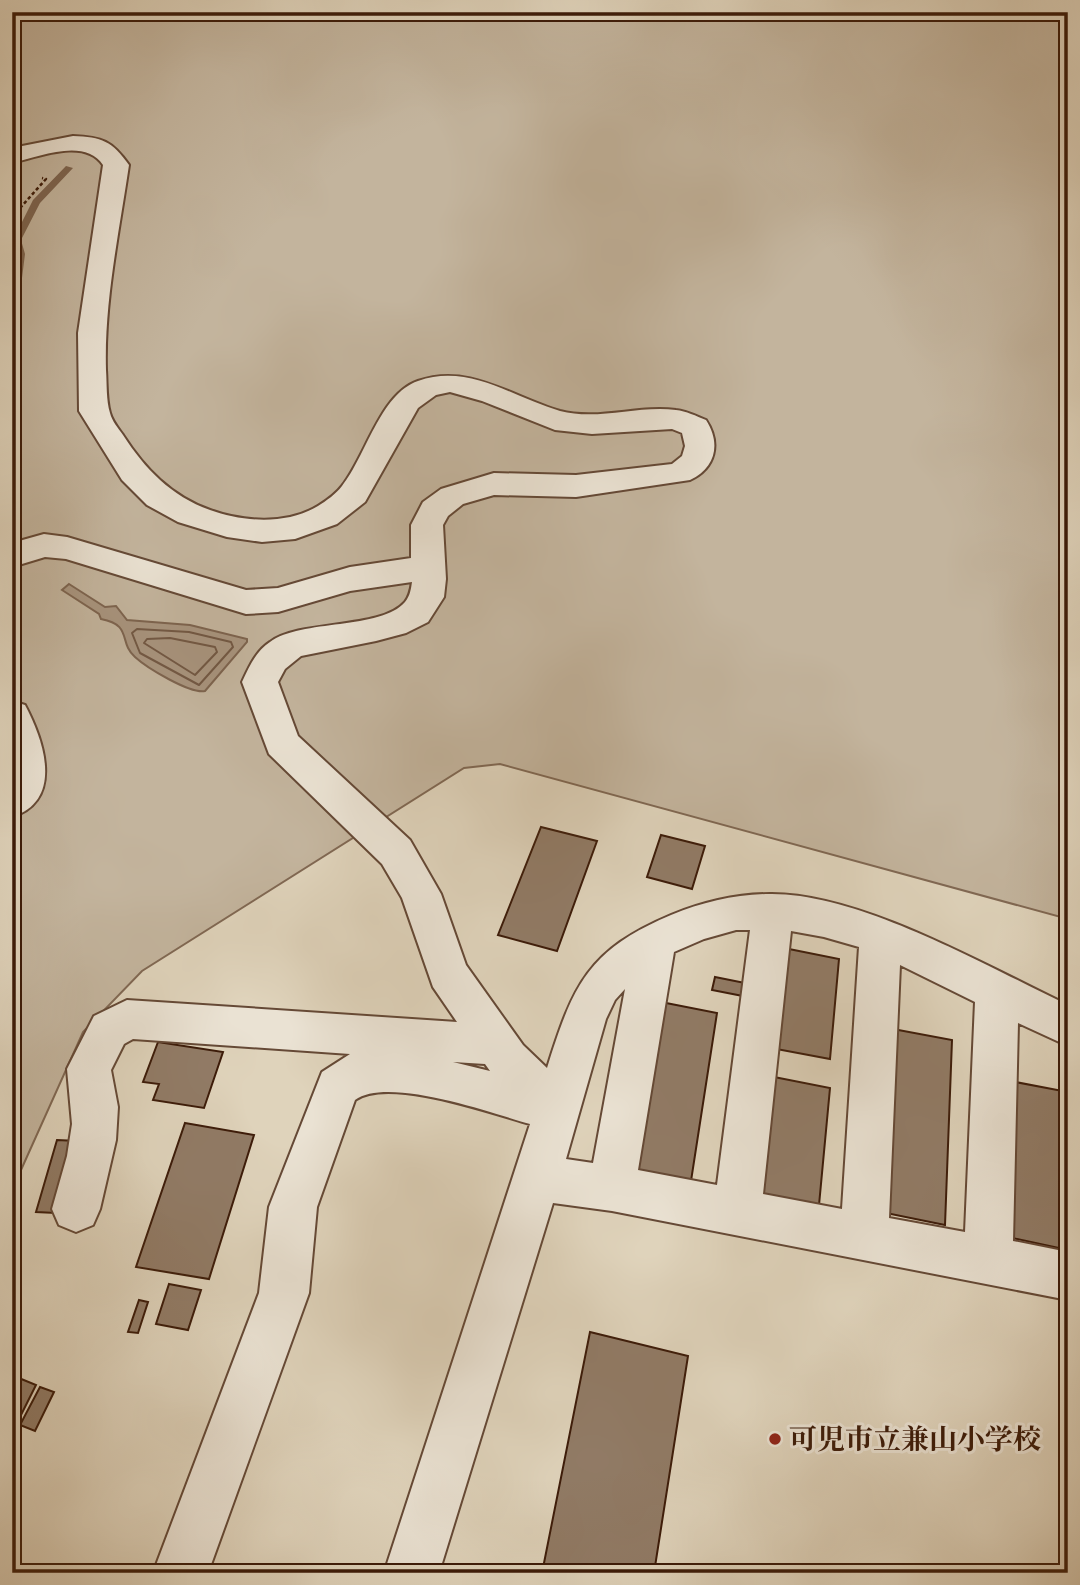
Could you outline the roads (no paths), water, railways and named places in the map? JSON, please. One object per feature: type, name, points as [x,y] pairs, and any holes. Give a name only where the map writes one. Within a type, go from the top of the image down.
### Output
[{"type":"street","points":[[12,156],[63,144],[89,146],[106,151],[116,164],[91,360],[94,412],[124,463],[157,498],[190,517],[247,530],[285,531],[313,523],[342,506],[354,494],[406,402],[425,388],[450,383],[493,394],[555,420],[592,424],[675,419],[695,427],[702,440],[699,456],[683,471],[621,478],[589,486],[526,482],[492,484],[458,491],[432,510],[426,531],[429,591],[415,614],[396,623],[285,648],[269,662],[260,682],[282,744],[396,852],[421,894],[448,974],[507,1059],[558,1109]]},
{"type":"street","points":[[12,555],[44,545],[67,548],[246,601],[270,603],[325,586],[391,571],[427,569]]},
{"type":"street","points":[[12,715],[27,759],[26,785],[12,802]]},
{"type":"street","points":[[737,1214],[772,911]]},
{"type":"street","points":[[411,1573],[537,1178],[585,1016],[600,987],[617,968],[655,941],[697,923],[723,916],[772,911],[824,919],[881,936],[1068,1026]]},
{"type":"street","points":[[864,1238],[881,936]]},
{"type":"street","points":[[612,1188],[655,941]]},
{"type":"street","points":[[988,1261],[997,992]]},
{"type":"street","points":[[76,1209],[97,1132],[95,1094],[89,1069],[109,1030],[127,1018],[498,1045]]},
{"type":"street","points":[[180,1573],[284,1293],[293,1207],[338,1087],[358,1072],[412,1072],[558,1109]]},
{"type":"street","points":[[537,1178],[612,1188],[1068,1276]]},
{"type":"water","points":[[69,584],[105,607],[116,606],[127,620],[190,625],[247,639],[247,642],[205,691],[198,691],[158,673],[135,657],[117,625],[101,619],[99,614],[62,590]]},
{"type":"waterway","points":[[12,318],[21,254],[17,240],[36,202],[69,168]]},
{"type":"place","name":"可児市立兼山小学校","points":[[775,1439]]}]
